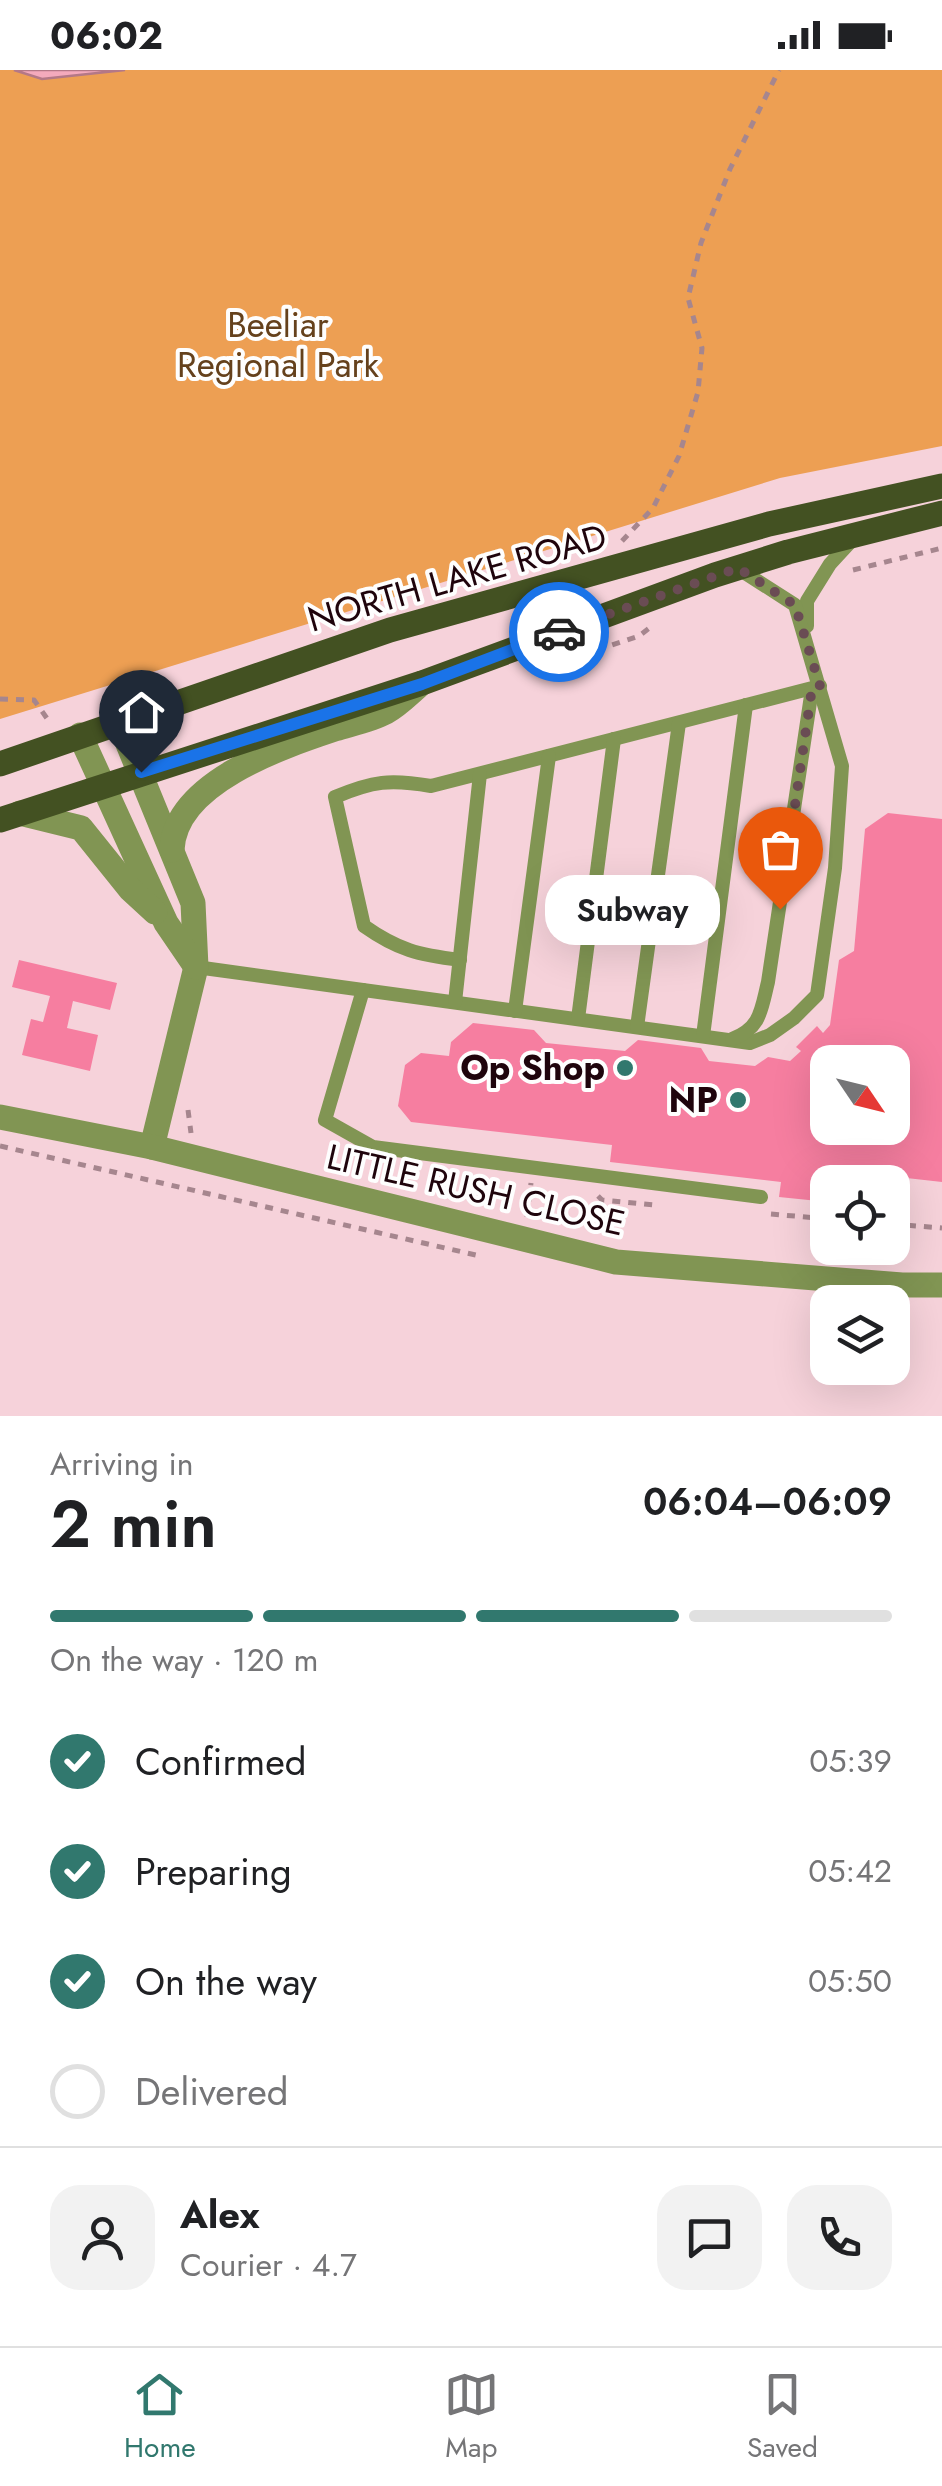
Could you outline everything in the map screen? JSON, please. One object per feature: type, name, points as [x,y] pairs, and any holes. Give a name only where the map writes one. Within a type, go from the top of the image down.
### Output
[{"type":"main road","name":"NORTH LAKE ROAD","points":[[0,764],[390,630],[770,524],[942,486]]},
{"type":"main road","points":[[10,817],[422,684],[738,568],[942,513]]},
{"type":"street","points":[[172,850],[176,823],[189,805],[219,782],[296,742],[385,712],[422,684]]},
{"type":"street","points":[[119,722],[193,903],[196,967],[152,1147]]},
{"type":"street","points":[[80,735],[166,923],[196,967]]},
{"type":"street","points":[[10,817],[81,828],[130,889],[166,923]]},
{"type":"street","name":"LITTLE RUSH CLOSE","points":[[0,1117],[152,1147],[616,1262],[942,1285]]},
{"type":"lane","points":[[196,967],[750,1043],[770,1035],[817,995],[837,852],[842,766],[816,688],[808,642],[807,601],[830,564],[858,534]]},
{"type":"lane","points":[[738,568],[795,605],[808,642]]},
{"type":"lane","points":[[460,960],[414,954],[388,943],[364,926],[335,797],[366,784],[393,780],[430,786],[816,688]]},
{"type":"lane","points":[[729,1040],[749,1032],[760,1016],[816,688]]},
{"type":"lane","points":[[703,1036],[746,705]]},
{"type":"lane","points":[[637,1027],[679,722]]},
{"type":"lane","points":[[578,1019],[614,739]]},
{"type":"lane","points":[[515,1010],[550,756]]},
{"type":"lane","points":[[455,1002],[480,774]]},
{"type":"lane","points":[[363,990],[325,1120],[373,1147],[761,1197]]},
{"type":"path","points":[[621,554],[620,543],[653,508],[680,456],[698,392],[702,348],[688,298],[701,243],[730,169],[778,70]]},
{"type":"path","points":[[843,581],[854,568],[942,548]]},
{"type":"path","points":[[0,699],[34,700],[51,722]]},
{"type":"path","points":[[192,1094],[187,1113],[191,1132],[200,1146]]},
{"type":"path","points":[[526,1230],[532,1178]]},
{"type":"path","points":[[596,1193],[602,1200],[658,1205]]},
{"type":"path","points":[[771,1214],[810,1217]]},
{"type":"path","points":[[910,1225],[942,1228]]},
{"type":"green space","name":"Beeliar Regional Park","points":[[0,70],[942,70],[942,446],[780,478],[0,719]]},
{"type":"shaded area","points":[[14,70],[125,70],[42,79]]},
{"type":"building","points":[[888,813],[942,819],[942,1182],[910,1178],[910,1165],[810,1165],[810,1200],[779,1197],[781,1182],[610,1162],[612,1145],[411,1122],[398,1106],[405,1065],[421,1053],[449,1056],[451,1042],[473,1023],[534,1030],[546,1043],[625,1051],[638,1040],[701,1048],[709,1061],[755,1066],[768,1057],[790,1061],[801,1051],[796,1047],[817,1026],[823,1033],[830,1025],[839,960],[854,951],[865,829]]},
{"type":"building","points":[[19,960],[117,983],[110,1010],[73,1001],[67,1028],[98,1035],[90,1071],[22,1055],[31,1019],[43,1022],[50,996],[12,987]]},
{"type":"way so far","points":[[559,632],[738,568],[795,605],[820,686],[812,688],[780,909]]},
{"type":"place","name":"Subway","points":[[780,909]]},
{"type":"place","name":"Op Shop","points":[[625,1068]]},
{"type":"place","name":"NP","points":[[738,1100]]},
{"type":"route","points":[[141,772],[422,684],[559,632]]}]
